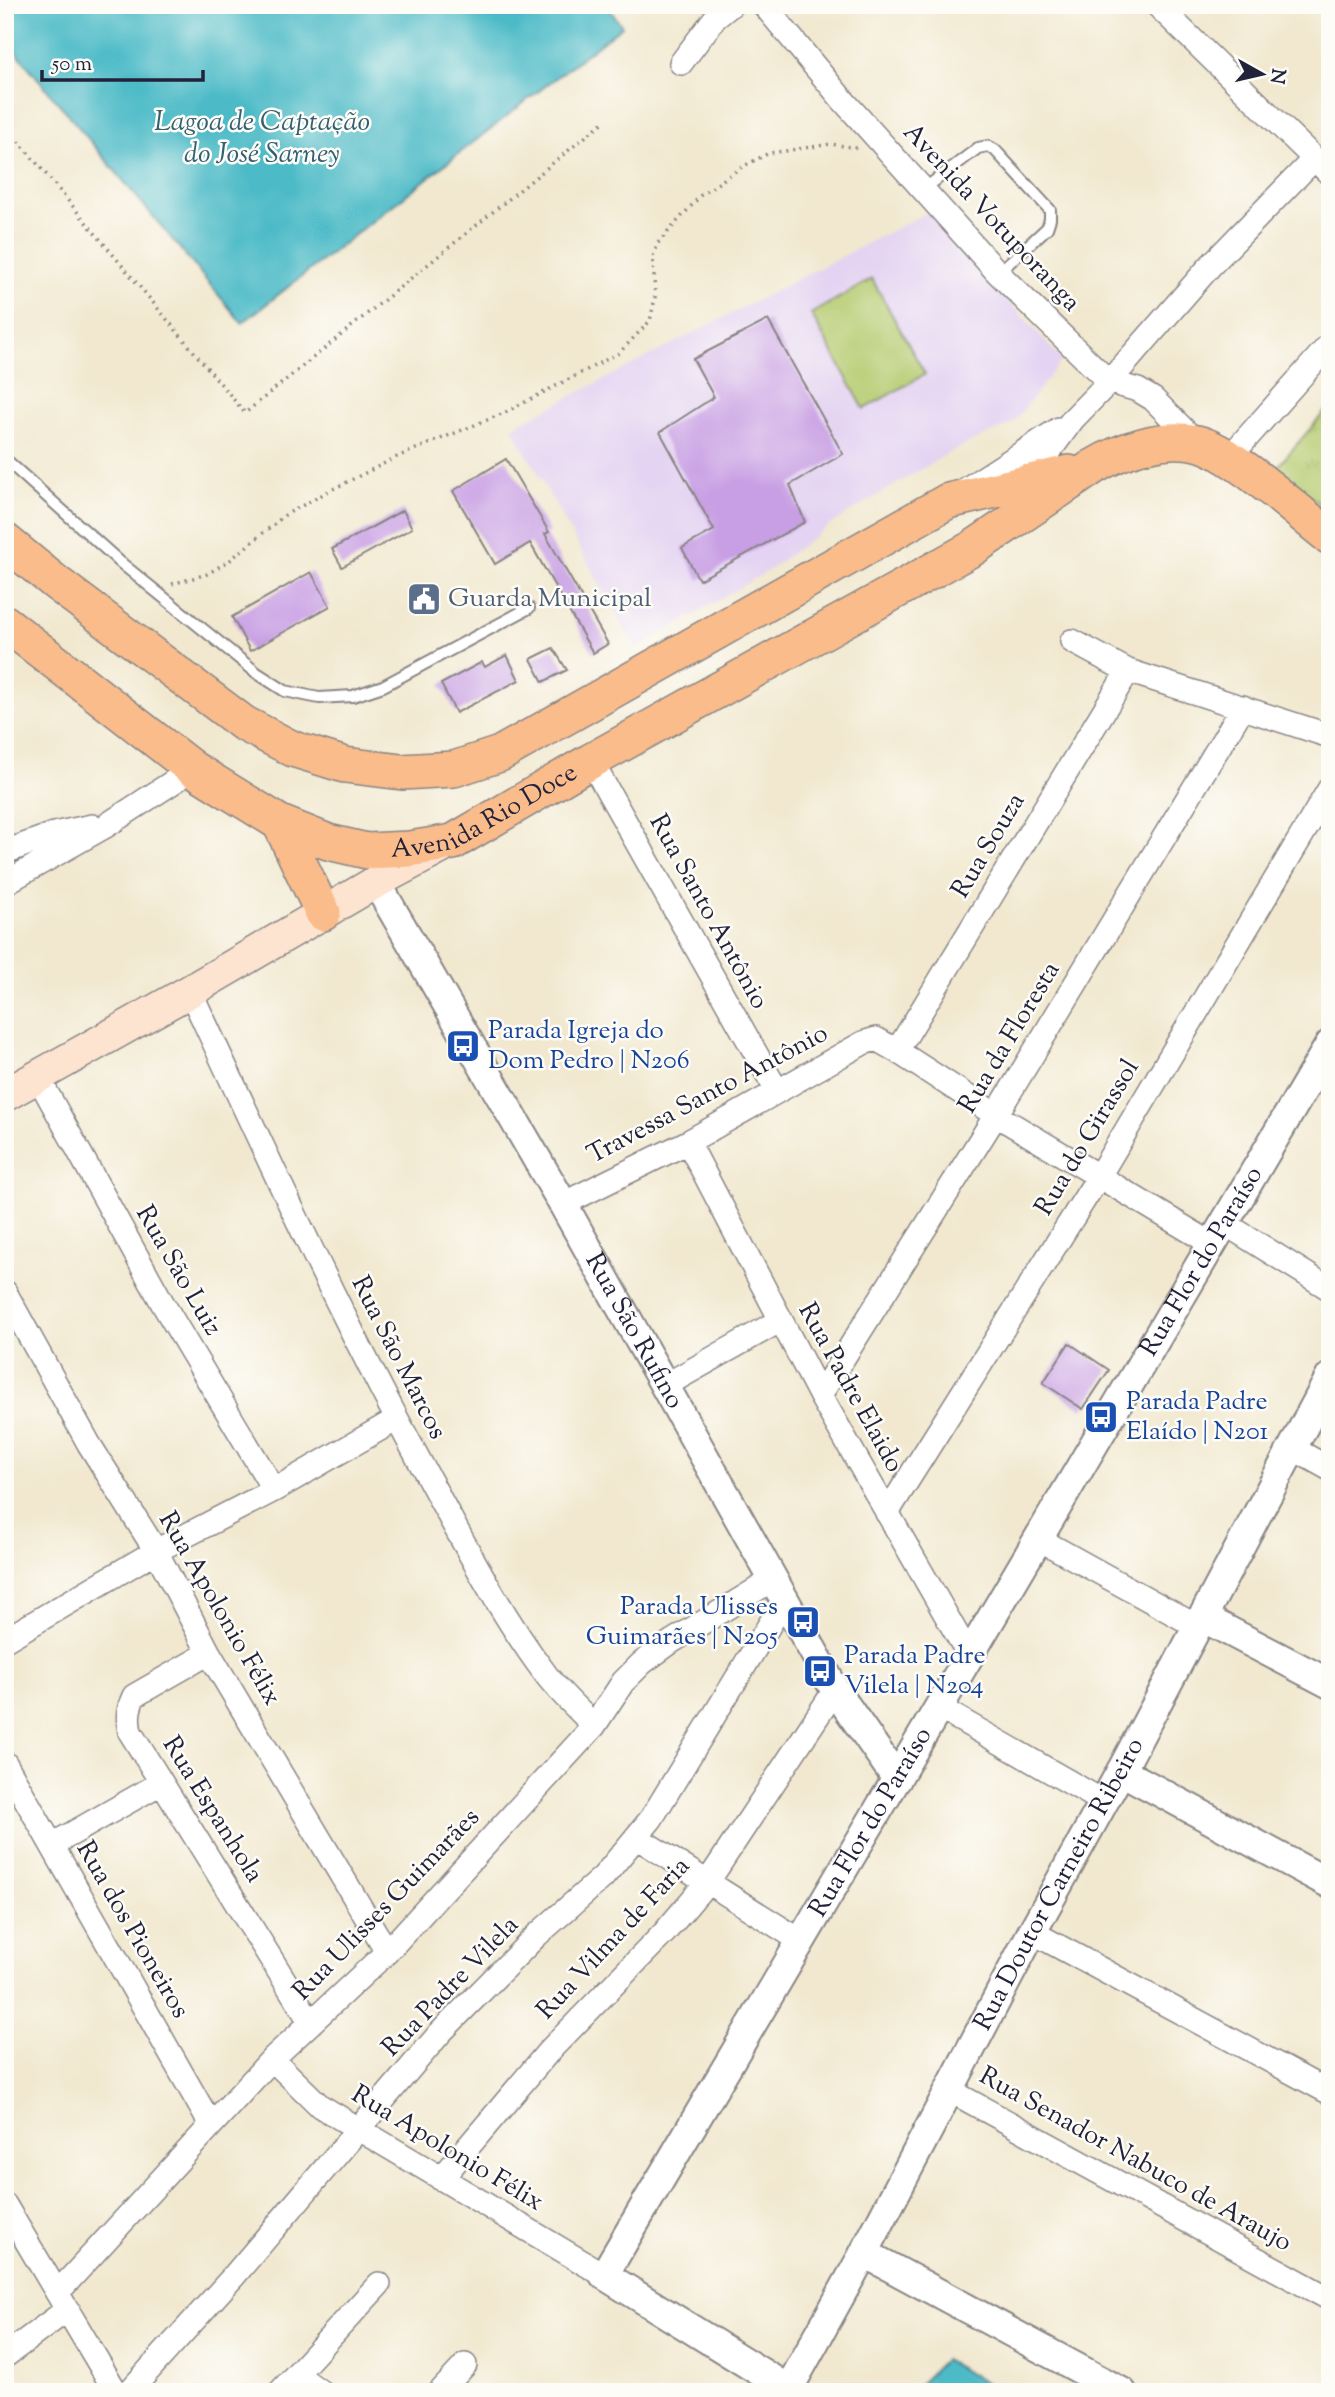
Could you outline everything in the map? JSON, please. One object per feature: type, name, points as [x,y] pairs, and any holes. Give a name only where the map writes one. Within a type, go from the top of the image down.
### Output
[{"type":"main road","name":"Avenida Rio Doce","points":[[10,634],[193,769],[279,823],[328,842],[368,852],[453,842],[591,761],[973,548],[1110,457],[1135,447],[1164,442],[1197,443]]},
{"type":"main road","points":[[1197,443],[1229,458],[1330,537]]},
{"type":"main road","name":"Avenida Rio Doce","points":[[5,541],[55,582],[243,723],[293,749],[345,765],[415,771],[454,769],[500,754],[948,501],[1093,467]]},
{"type":"main road","points":[[279,823],[323,913]]},
{"type":"main road","points":[[5,1095],[190,992],[376,882],[453,842]]},
{"type":"street","name":"Avenida Votuporanga","points":[[764,5],[841,98],[998,273],[1110,382],[1138,390],[1153,399],[1197,443]]},
{"type":"street","points":[[1157,5],[1322,167]]},
{"type":"street","points":[[681,63],[717,9]]},
{"type":"street","name":"Avenida Rio Doce","points":[[973,548],[1026,484],[1073,419],[1110,382],[1211,265],[1322,167]]},
{"type":"street","points":[[1229,458],[1330,344]]},
{"type":"street","name":"Avenida Rio Doce","points":[[948,501],[1073,419]]},
{"type":"street","points":[[1072,641],[1128,671],[1330,736]]},
{"type":"street","name":"Rua Souza","points":[[890,1046],[1128,671]]},
{"type":"street","name":"Rua da Floresta","points":[[820,1395],[996,1115],[1243,707]]},
{"type":"street","name":"Rua Santo Antônio","points":[[591,761],[777,1091]]},
{"type":"street","points":[[5,883],[104,827],[193,769]]},
{"type":"street","name":"Rua do Girassol","points":[[887,1513],[1099,1176],[1330,788]]},
{"type":"street","points":[[5,852],[65,831],[85,826],[104,827]]},
{"type":"street","name":"Rua São Rufino","points":[[376,882],[563,1204],[835,1690],[897,1779]]},
{"type":"street","name":"Rua São Marcos","points":[[190,992],[300,1228],[397,1419],[465,1545],[516,1631],[548,1678],[594,1726]]},
{"type":"street","name":"Travessa Santo Antônio","points":[[563,1204],[688,1142],[863,1043],[870,1040],[890,1046]]},
{"type":"street","name":"Rua Flor do Paraíso","points":[[604,2275],[1330,1044]]},
{"type":"street","points":[[890,1046],[996,1115],[1099,1176],[1330,1289]]},
{"type":"street","name":"Rua São Luiz","points":[[38,1077],[163,1304],[274,1490]]},
{"type":"street","name":"Rua Padre Elaido","points":[[688,1142],[820,1395],[970,1657]]},
{"type":"street","name":"Rua Apolonio Félix","points":[[5,1292],[89,1444],[156,1551],[209,1653],[387,1952]]},
{"type":"street","points":[[664,1386],[781,1320]]},
{"type":"street","name":"Rua Doutor Carneiro Ribeiro","points":[[787,2391],[864,2253],[1032,1932],[1121,1771],[1330,1377]]},
{"type":"street","points":[[5,1640],[156,1551],[274,1490],[397,1419]]},
{"type":"street","points":[[1292,1448],[1330,1469]]},
{"type":"street","points":[[1039,1539],[1199,1622],[1330,1684]]},
{"type":"street","name":"Rua Ulisses Guimarães","points":[[5,2356],[63,2301],[211,2125],[272,2059],[387,1952],[594,1726],[623,1682],[642,1663],[671,1643],[778,1590]]},
{"type":"street","name":"Rua Padre Vilela","points":[[129,2392],[233,2277],[440,2033],[536,1936],[603,1877],[651,1819],[778,1590]]},
{"type":"street","name":"Rua Espanhola","points":[[209,1653],[134,1696],[128,1707],[130,1732],[311,2023]]},
{"type":"street","name":"Rua Vilma de Faria","points":[[441,2179],[549,2052],[665,1932],[707,1883],[835,1690]]},
{"type":"street","points":[[938,1707],[1104,1802]]},
{"type":"street","name":"Rua dos Pioneiros","points":[[5,1763],[211,2125]]},
{"type":"street","points":[[1121,1771],[1330,1884]]},
{"type":"street","points":[[52,1845],[161,1783]]},
{"type":"street","points":[[636,1837],[801,1941]]},
{"type":"street","points":[[1032,1932],[1330,2093]]},
{"type":"street","name":"Rua Apolonio Félix","points":[[272,2059],[320,2106],[604,2275]]},
{"type":"street","name":"Rua Senador Nabuco de Araujo","points":[[949,2090],[1330,2299]]},
{"type":"street","points":[[5,2206],[116,2392]]},
{"type":"street","points":[[864,2253],[1122,2392]]},
{"type":"street","points":[[604,2275],[787,2391]]},
{"type":"street","points":[[280,2392],[379,2284]]},
{"type":"street","points":[[440,2392],[466,2364]]},
{"type":"street","points":[[297,2375],[321,2392]]},
{"type":"lane","points":[[924,189],[978,148],[988,146],[995,150],[1049,210],[1047,228],[998,273]]},
{"type":"lane","points":[[5,459],[153,589],[257,673],[285,691],[319,698],[353,696],[383,686],[529,607]]},
{"type":"path","points":[[5,125],[245,413],[606,121]]},
{"type":"path","points":[[153,589],[206,574],[229,561],[285,515],[399,456],[503,413],[619,354],[650,321],[655,298],[653,257],[658,243],[701,195],[740,168],[769,153],[831,144],[894,155]]},
{"type":"shaded area","points":[[928,212],[1062,360],[1013,423],[952,451],[883,492],[831,524],[769,570],[636,649],[512,427]]},
{"type":"green space","points":[[872,279],[925,374],[864,409],[811,314]]},
{"type":"green space","points":[[1330,406],[1330,511],[1273,472]]},
{"type":"water","name":"Lagoa de Captação do José Sarney","points":[[5,5],[606,5],[622,26],[242,323],[5,39]]},
{"type":"water","points":[[944,2360],[1002,2392],[911,2392]]},
{"type":"building","points":[[768,320],[843,454],[790,485],[805,522],[699,580],[682,548],[714,530],[660,432],[714,397],[693,359]]},
{"type":"building","points":[[506,459],[549,532],[545,534],[608,644],[593,653],[530,543],[495,564],[453,491]]},
{"type":"building","points":[[403,510],[412,528],[342,567],[332,549]]},
{"type":"building","points":[[311,572],[330,606],[250,651],[232,617]]},
{"type":"building","points":[[553,648],[567,670],[543,682],[531,659]]},
{"type":"building","points":[[507,655],[519,680],[456,713],[441,684],[482,662],[485,667]]},
{"type":"building","points":[[1069,1343],[1109,1370],[1083,1409],[1043,1383]]},
{"type":"place","name":"Guarda Municipal","points":[[424,599]]},
{"type":"place","name":"Parada Igreja do Dom Pedro | N206","points":[[463,1046]]},
{"type":"place","name":"Parada Padre Elaído | N201","points":[[1101,1417]]},
{"type":"place","name":"Parada Ulisses Guimarães | N205","points":[[803,1622]]},
{"type":"place","name":"Parada Padre Vilela | N204","points":[[820,1671]]}]
